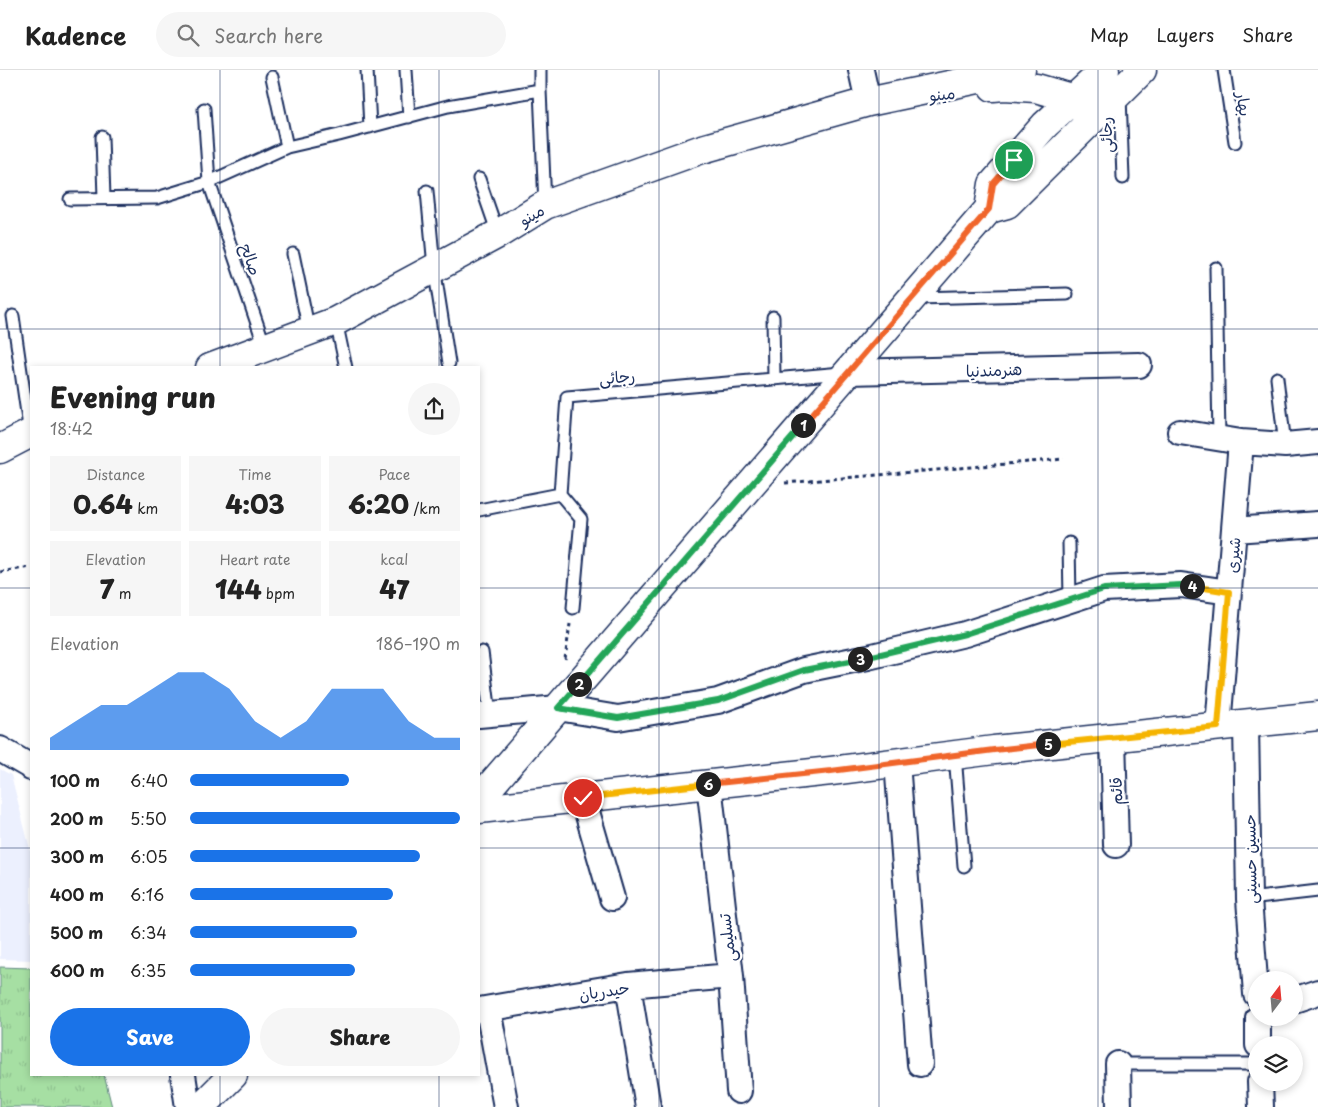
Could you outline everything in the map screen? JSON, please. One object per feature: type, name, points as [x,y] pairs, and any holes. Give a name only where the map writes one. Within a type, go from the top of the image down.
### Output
[{"type":"street","points":[[861,70],[868,102]]},
{"type":"street","name":"مینو","points":[[215,366],[336,321],[498,234],[545,205],[702,149],[868,102],[1021,70]]},
{"type":"street","points":[[480,798],[989,209],[993,184],[1045,125],[1074,99],[1112,81],[1142,70]]},
{"type":"street","points":[[989,209],[1007,204],[1091,120],[1112,81]]},
{"type":"street","name":"مینو","points":[[868,102],[1004,86],[1036,88],[1074,99]]},
{"type":"street","points":[[1074,99],[1091,120]]},
{"type":"street","name":"هنرمندنیا","points":[[848,372],[1139,364]]},
{"type":"street","points":[[1180,432],[1230,440],[1285,445],[1318,442]]},
{"type":"street","points":[[0,449],[30,434]]},
{"type":"street","name":"شیری","points":[[1218,727],[1234,530],[1230,440]]},
{"type":"street","points":[[1234,530],[1318,524]]},
{"type":"street","points":[[484,715],[558,708],[618,718],[718,701],[804,670],[965,634],[1104,589],[1181,585],[1229,592]]},
{"type":"street","points":[[480,809],[994,750],[1318,716]]},
{"type":"street","name":"حسین حسینی","points":[[1246,724],[1249,899],[1254,971]]},
{"type":"street","name":"قائم","points":[[1113,738],[1116,845]]},
{"type":"street","points":[[0,749],[30,766]]},
{"type":"street","points":[[897,762],[920,1064]]},
{"type":"street","name":"تسلیمی","points":[[709,784],[731,976],[739,1091]]},
{"type":"street","points":[[583,798],[612,898]]},
{"type":"street","name":"حیدریان","points":[[483,1010],[628,985],[731,976]]},
{"type":"street","points":[[628,985],[648,1107]]},
{"type":"street","points":[[1303,997],[1318,992]]},
{"type":"street","points":[[483,1010],[506,1107]]},
{"type":"street","points":[[1118,1064],[1119,1107]]},
{"type":"street","points":[[183,1076],[188,1107]]},
{"type":"street","points":[[201,1107],[232,1076]]},
{"type":"street","points":[[1260,1091],[1261,1107]]},
{"type":"lane","points":[[368,70],[370,127]]},
{"type":"lane","points":[[406,70],[409,117]]},
{"type":"lane","points":[[540,70],[545,205]]},
{"type":"lane","name":"بهار","points":[[1224,70],[1235,142]]},
{"type":"lane","points":[[272,76],[287,147]]},
{"type":"lane","name":"رجائی","points":[[1112,81],[1123,178]]},
{"type":"lane","points":[[70,199],[157,198],[209,182],[287,147],[339,136],[448,106],[540,90]]},
{"type":"lane","name":"صالح","points":[[204,109],[209,182],[265,347]]},
{"type":"lane","points":[[102,137],[104,198]]},
{"type":"lane","points":[[479,179],[498,234]]},
{"type":"lane","points":[[427,190],[434,268],[449,363]]},
{"type":"lane","points":[[293,254],[309,331]]},
{"type":"lane","points":[[1216,268],[1230,440]]},
{"type":"lane","points":[[913,298],[1066,294]]},
{"type":"lane","points":[[14,316],[30,427]]},
{"type":"lane","points":[[772,317],[774,379]]},
{"type":"lane","points":[[336,321],[346,366]]},
{"type":"lane","name":"رجائی","points":[[560,494],[567,397],[848,372]]},
{"type":"lane","points":[[1277,378],[1285,445]]},
{"type":"lane","points":[[480,510],[560,494],[581,519],[573,608]]},
{"type":"lane","points":[[1069,543],[1070,600]]},
{"type":"lane","points":[[482,652],[484,715]]},
{"type":"lane","points":[[955,755],[964,866]]},
{"type":"lane","points":[[1249,899],[1318,891]]},
{"type":"lane","points":[[1118,1064],[1248,1064]]},
{"type":"path","points":[[750,486],[1064,459]]},
{"type":"path","points":[[0,572],[30,567]]},
{"type":"shaded area","points":[[0,769],[11,775],[30,849],[30,960],[0,959]]},
{"type":"green space","points":[[0,967],[30,968],[30,1076],[104,1076],[112,1107],[0,1107]]},
{"type":"route","points":[[583,798],[831,771],[994,750],[1218,727],[1229,592],[1181,585],[1104,589],[965,634],[804,670],[718,701],[618,718],[558,708],[989,209],[993,184],[1014,160]]}]
